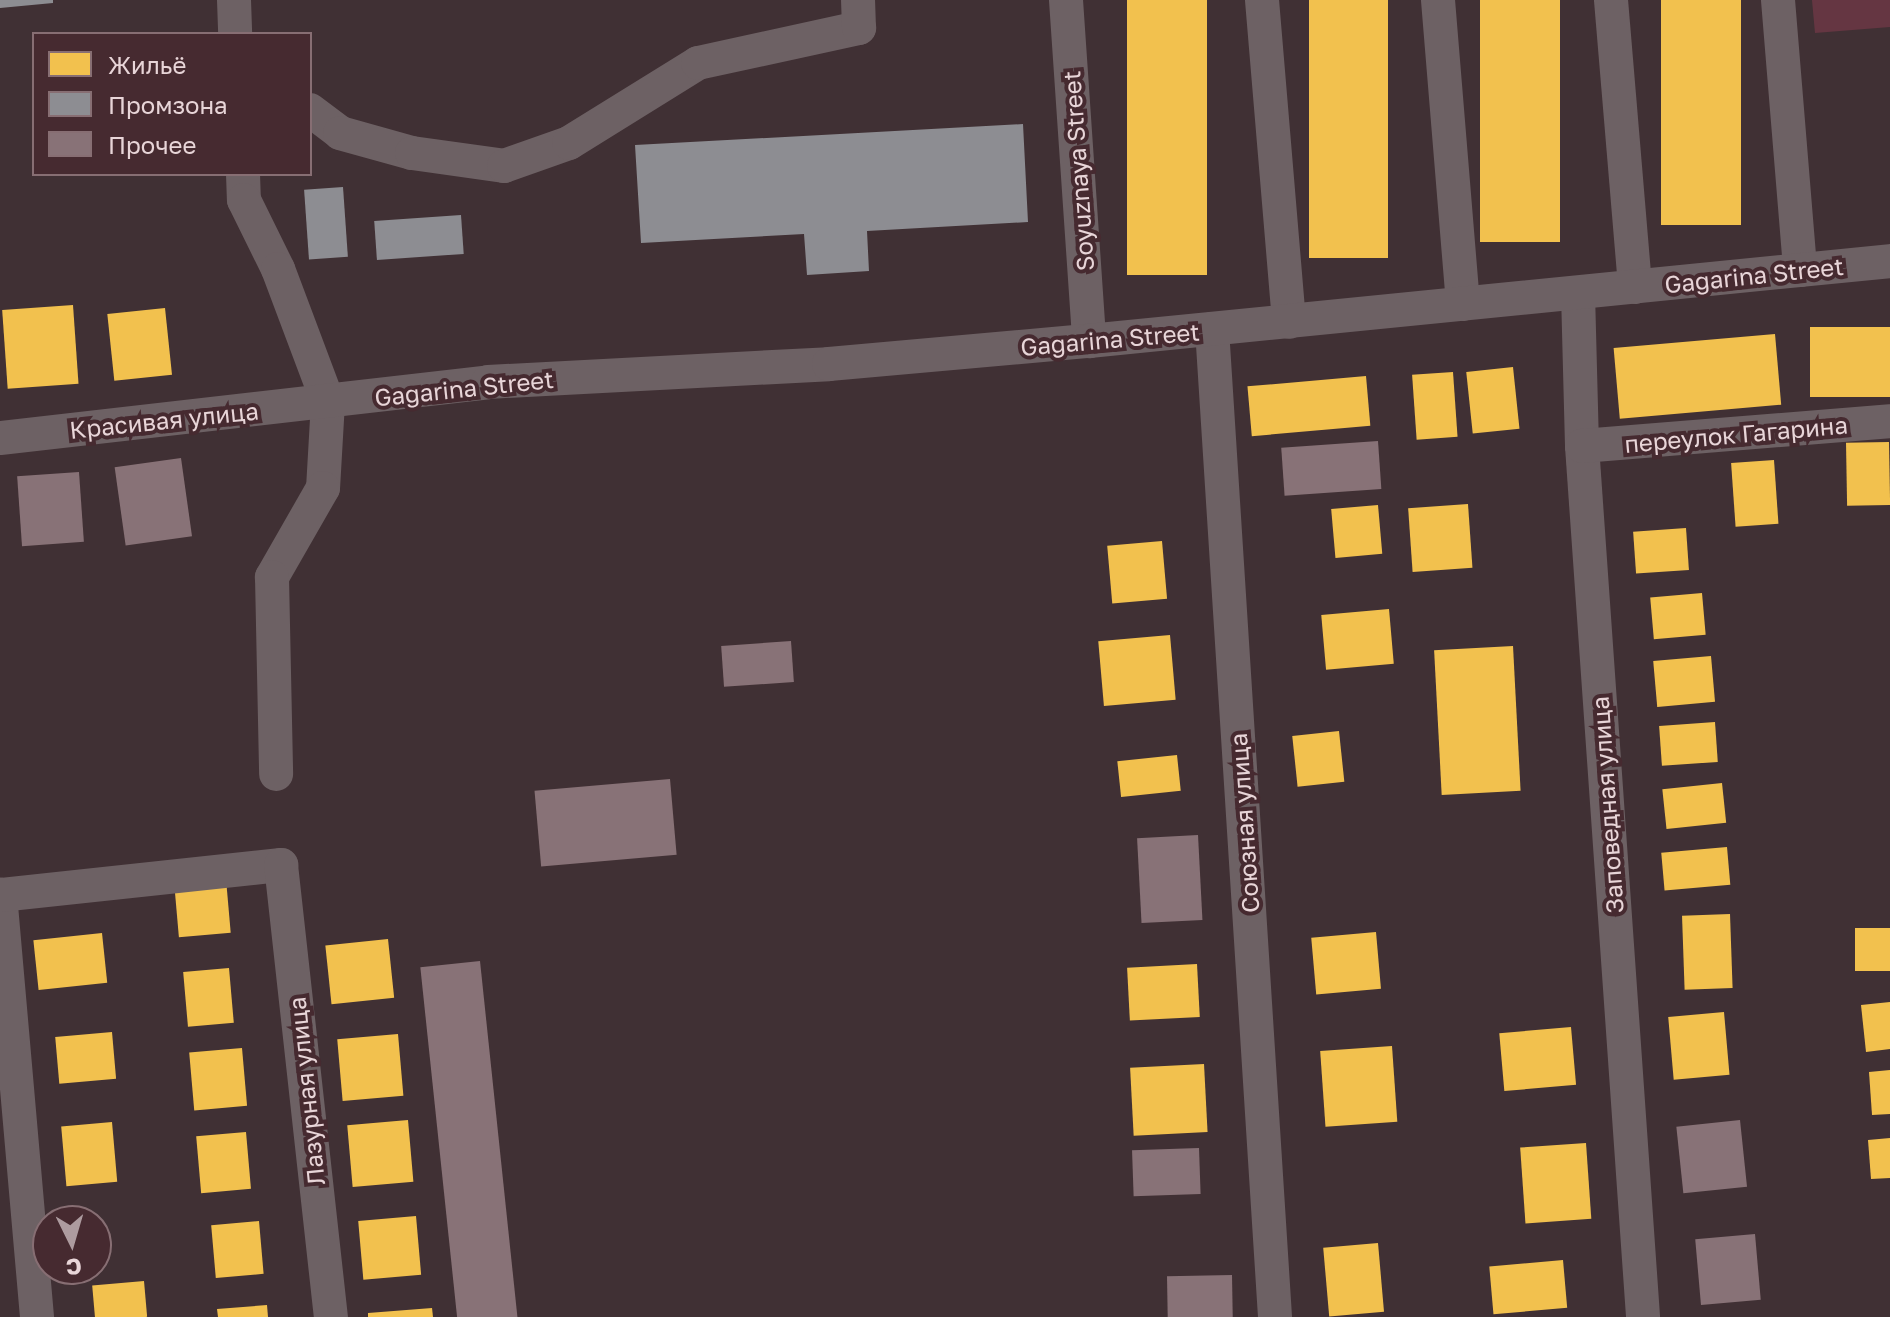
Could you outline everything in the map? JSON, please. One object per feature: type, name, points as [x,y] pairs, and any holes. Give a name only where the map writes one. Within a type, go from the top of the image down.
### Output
[{"type":"street","points":[[234,0],[235,32]]},
{"type":"street","points":[[312,112],[340,133],[412,153],[504,166],[569,143],[698,63],[859,28],[858,0]]},
{"type":"street","name":"Soyuznaya Street","points":[[1066,0],[1089,341]]},
{"type":"street","points":[[1262,0],[1289,322]]},
{"type":"street","points":[[1438,0],[1463,304]]},
{"type":"street","points":[[1611,0],[1635,287]]},
{"type":"street","points":[[1778,0],[1800,270]]},
{"type":"street","points":[[243,176],[244,200],[278,269],[328,402],[323,488],[272,577],[276,774]]},
{"type":"street","name":"Gagarina Street","points":[[328,402],[488,382],[829,364],[1089,341],[1890,261]]},
{"type":"street","name":"Заповедная улица","points":[[1578,293],[1582,446],[1643,1317]]},
{"type":"street","name":"Союзная улица","points":[[1212,329],[1275,1317]]},
{"type":"street","name":"Красивая улица","points":[[0,438],[328,402]]},
{"type":"street","name":"переулок Гагарина","points":[[1582,446],[1890,421]]},
{"type":"street","name":"Лазурная улица","points":[[0,895],[281,865],[331,1317]]},
{"type":"street","points":[[0,895],[37,1317]]},
{"type":"shaded area","points":[[1812,0],[1890,0],[1890,27],[1815,33]]},
{"type":"building: Жильё","points":[[1127,0],[1207,0],[1207,275],[1127,275]]},
{"type":"building: Жильё","points":[[1309,0],[1388,0],[1388,258],[1309,258]]},
{"type":"building: Жильё","points":[[1480,0],[1560,0],[1560,242],[1480,242]]},
{"type":"building: Жильё","points":[[1661,0],[1741,0],[1741,225],[1661,225]]},
{"type":"building: Жильё","points":[[73,305],[79,384],[8,389],[2,310]]},
{"type":"building: Жильё","points":[[165,308],[172,375],[114,381],[107,314]]},
{"type":"building: Жильё","points":[[1810,327],[1890,327],[1890,397],[1810,397]]},
{"type":"building: Жильё","points":[[1775,334],[1781,405],[1620,419],[1614,348]]},
{"type":"building: Жильё","points":[[1513,367],[1519,429],[1473,434],[1466,372]]},
{"type":"building: Жильё","points":[[1453,372],[1458,437],[1417,440],[1412,375]]},
{"type":"building: Жильё","points":[[1366,376],[1370,426],[1252,436],[1247,386]]},
{"type":"building: Жильё","points":[[1889,442],[1890,505],[1847,506],[1846,443]]},
{"type":"building: Жильё","points":[[1774,460],[1778,524],[1736,527],[1731,463]]},
{"type":"building: Жильё","points":[[1468,504],[1472,568],[1413,572],[1408,508]]},
{"type":"building: Жильё","points":[[1378,505],[1382,554],[1335,558],[1331,509]]},
{"type":"building: Жильё","points":[[1686,528],[1689,570],[1636,574],[1633,532]]},
{"type":"building: Жильё","points":[[1162,541],[1167,599],[1112,604],[1107,546]]},
{"type":"building: Жильё","points":[[1702,593],[1706,635],[1654,639],[1650,598]]},
{"type":"building: Жильё","points":[[1389,609],[1394,664],[1326,670],[1321,615]]},
{"type":"building: Жильё","points":[[1170,635],[1176,700],[1104,706],[1098,641]]},
{"type":"building: Жильё","points":[[1513,646],[1521,791],[1442,795],[1434,650]]},
{"type":"building: Жильё","points":[[1711,656],[1715,702],[1657,707],[1653,661]]},
{"type":"building: Жильё","points":[[1715,722],[1718,762],[1662,766],[1659,726]]},
{"type":"building: Жильё","points":[[1339,731],[1344,782],[1298,787],[1292,736]]},
{"type":"building: Жильё","points":[[1177,755],[1181,791],[1121,797],[1117,761]]},
{"type":"building: Жильё","points":[[1722,783],[1726,823],[1667,829],[1662,789]]},
{"type":"building: Жильё","points":[[1727,847],[1730,885],[1665,891],[1661,853]]},
{"type":"building: Жильё","points":[[226,879],[231,933],[179,937],[174,884]]},
{"type":"building: Жильё","points":[[1730,914],[1733,988],[1685,990],[1682,916]]},
{"type":"building: Жильё","points":[[1855,928],[1890,928],[1890,971],[1855,971]]},
{"type":"building: Жильё","points":[[1376,932],[1381,989],[1316,994],[1311,938]]},
{"type":"building: Жильё","points":[[102,933],[107,983],[39,990],[33,940]]},
{"type":"building: Жильё","points":[[388,939],[394,998],[332,1004],[325,946]]},
{"type":"building: Жильё","points":[[1197,964],[1200,1017],[1130,1021],[1127,968]]},
{"type":"building: Жильё","points":[[229,968],[234,1023],[188,1027],[183,972]]},
{"type":"building: Жильё","points":[[1890,1002],[1890,1049],[1866,1052],[1861,1005]]},
{"type":"building: Жильё","points":[[1724,1012],[1729,1075],[1674,1080],[1668,1017]]},
{"type":"building: Жильё","points":[[1571,1027],[1576,1085],[1504,1091],[1499,1033]]},
{"type":"building: Жильё","points":[[112,1032],[116,1079],[59,1084],[55,1037]]},
{"type":"building: Жильё","points":[[398,1034],[403,1096],[343,1101],[337,1039]]},
{"type":"building: Жильё","points":[[1392,1046],[1397,1122],[1325,1127],[1320,1051]]},
{"type":"building: Жильё","points":[[242,1048],[247,1106],[194,1110],[189,1053]]},
{"type":"building: Жильё","points":[[1204,1064],[1208,1132],[1134,1136],[1130,1068]]},
{"type":"building: Жильё","points":[[1890,1070],[1890,1114],[1872,1115],[1869,1072]]},
{"type":"building: Жильё","points":[[408,1120],[413,1182],[353,1187],[347,1125]]},
{"type":"building: Жильё","points":[[112,1122],[117,1182],[66,1186],[61,1126]]},
{"type":"building: Жильё","points":[[246,1132],[251,1189],[201,1193],[196,1136]]},
{"type":"building: Жильё","points":[[1890,1138],[1890,1178],[1871,1179],[1868,1140]]},
{"type":"building: Жильё","points":[[1586,1143],[1591,1219],[1525,1223],[1520,1148]]},
{"type":"building: Жильё","points":[[416,1216],[421,1275],[363,1280],[358,1221]]},
{"type":"building: Жильё","points":[[259,1221],[264,1274],[216,1278],[211,1225]]},
{"type":"building: Жильё","points":[[1378,1243],[1384,1312],[1329,1317],[1323,1248]]},
{"type":"building: Жильё","points":[[1563,1260],[1567,1308],[1493,1314],[1489,1266]]},
{"type":"building: Жильё","points":[[144,1281],[147,1317],[95,1317],[92,1286]]},
{"type":"building: Жильё","points":[[267,1305],[268,1317],[218,1317],[217,1309]]},
{"type":"building: Жильё","points":[[432,1308],[433,1317],[368,1317],[368,1313]]},
{"type":"building: Промзона","points":[[0,0],[53,0],[53,3],[0,8]]},
{"type":"building: Промзона","points":[[1023,124],[1028,222],[867,231],[869,271],[807,275],[804,234],[641,243],[635,145]]},
{"type":"building: Промзона","points":[[343,187],[348,257],[309,260],[304,190]]},
{"type":"building: Промзона","points":[[461,215],[464,254],[377,260],[374,221]]},
{"type":"building: Прочее","points":[[1378,441],[1381,489],[1285,496],[1281,448]]},
{"type":"building: Прочее","points":[[181,458],[192,536],[126,546],[115,467]]},
{"type":"building: Прочее","points":[[79,472],[84,542],[22,546],[17,476]]},
{"type":"building: Прочее","points":[[791,641],[794,682],[724,687],[721,646]]},
{"type":"building: Прочее","points":[[670,779],[677,855],[541,867],[535,791]]},
{"type":"building: Прочее","points":[[1198,835],[1202,920],[1142,923],[1137,838]]},
{"type":"building: Прочее","points":[[480,961],[517,1317],[457,1317],[420,967]]},
{"type":"building: Прочее","points":[[1740,1120],[1747,1187],[1683,1193],[1676,1127]]},
{"type":"building: Прочее","points":[[1199,1148],[1201,1194],[1134,1196],[1132,1150]]},
{"type":"building: Прочее","points":[[1755,1234],[1761,1300],[1701,1305],[1695,1239]]},
{"type":"building: Прочее","points":[[1232,1275],[1233,1317],[1168,1317],[1167,1276]]}]
